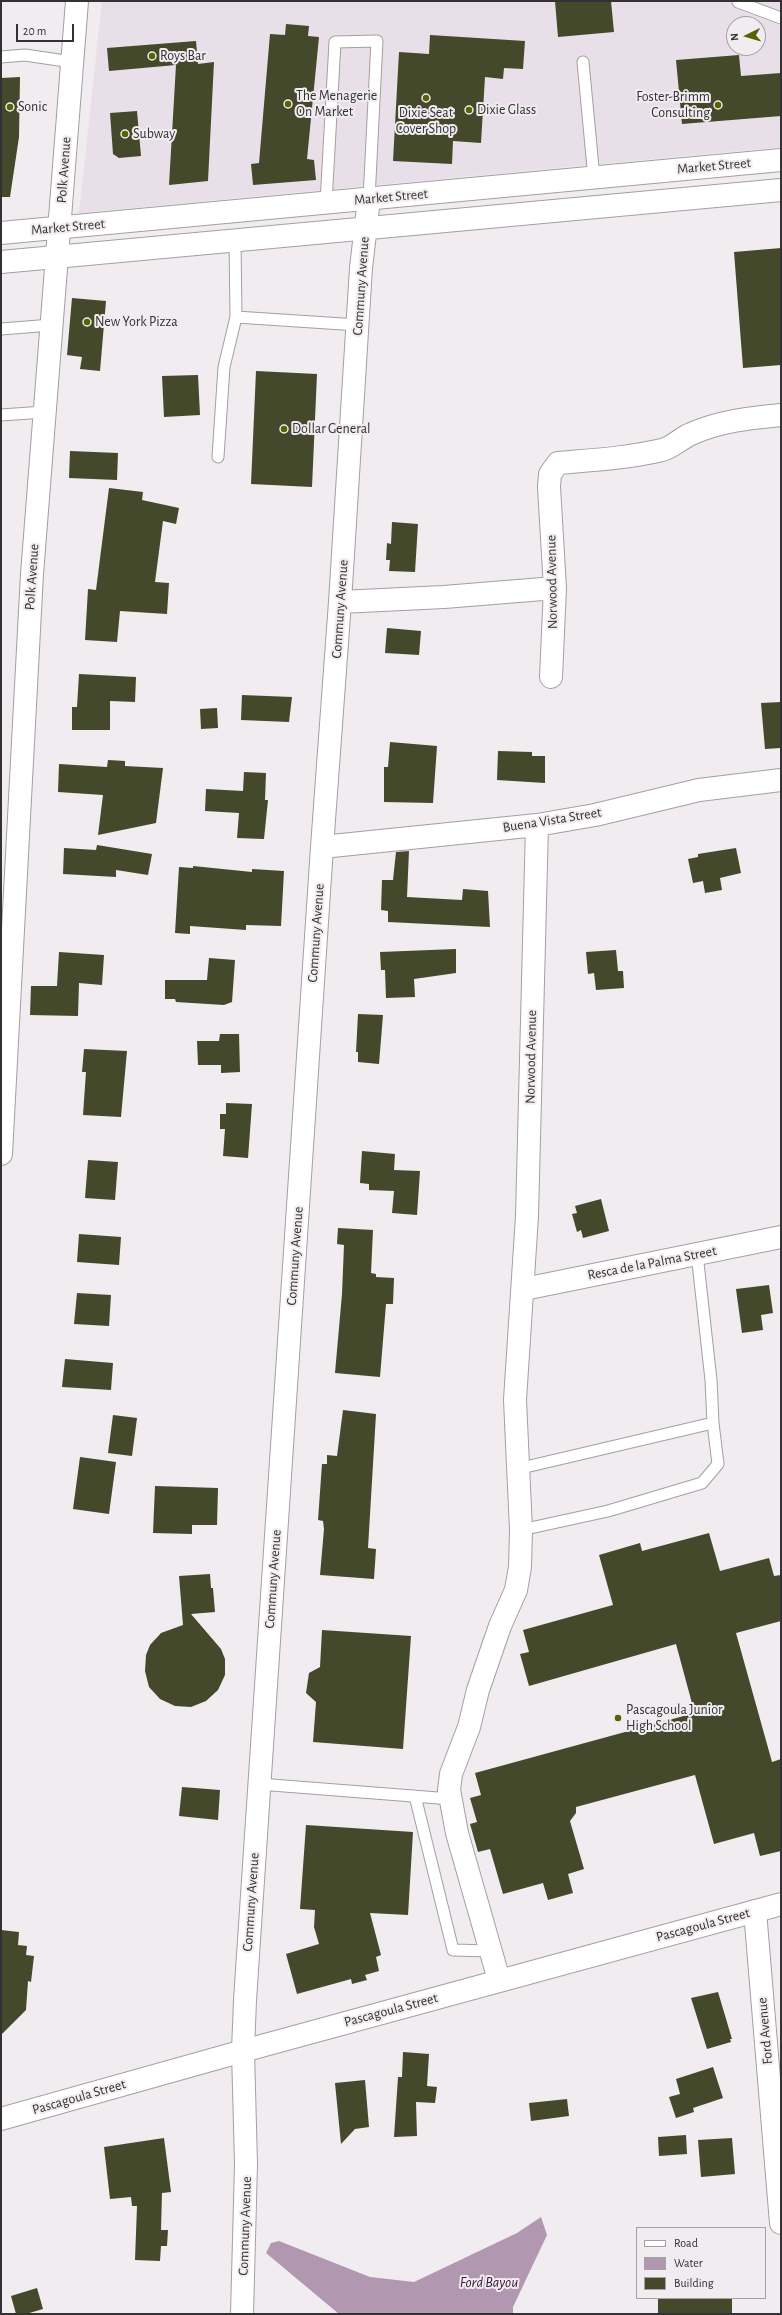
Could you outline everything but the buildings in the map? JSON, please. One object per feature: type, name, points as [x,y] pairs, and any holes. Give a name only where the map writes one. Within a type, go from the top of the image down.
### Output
[{"type":"street","name":"Polk Avenue","points":[[1,1154],[32,574],[56,257],[60,228],[78,1]]},
{"type":"street","name":"Market Street","points":[[1,233],[781,160]]},
{"type":"street","name":"Market Street","points":[[1,262],[781,190]]},
{"type":"street","name":"Communy Avenue","points":[[242,2314],[246,2164],[243,2051],[244,2000],[358,325],[365,229],[369,199]]},
{"type":"street","name":"Norwood Avenue","points":[[551,678],[555,588],[549,487],[550,474],[558,463],[615,459],[664,450],[690,434],[716,425],[741,418],[781,415]]},
{"type":"street","points":[[340,602],[437,598],[555,588]]},
{"type":"street","name":"Buena Vista Street","points":[[322,847],[537,824],[595,815],[699,790],[781,780]]},
{"type":"street","name":"Norwood Avenue","points":[[499,1980],[457,1833],[451,1799],[451,1774],[469,1727],[478,1690],[500,1626],[516,1590],[520,1568],[521,1530],[515,1400],[524,1288],[537,824]]},
{"type":"street","name":"Resca de la Palma Street","points":[[524,1288],[781,1236]]},
{"type":"street","name":"Pascagoula Street","points":[[1,2119],[499,1980],[781,1904]]},
{"type":"street","name":"Ford Avenue","points":[[755,1911],[781,2223]]},
{"type":"lane","points":[[738,2],[781,18]]},
{"type":"lane","points":[[326,203],[335,42],[377,40],[369,199]]},
{"type":"lane","points":[[1,56],[25,55],[72,62]]},
{"type":"lane","points":[[583,62],[594,178]]},
{"type":"lane","points":[[218,457],[224,366],[236,317],[235,240]]},
{"type":"lane","points":[[236,317],[358,325]]},
{"type":"lane","points":[[1,329],[52,325]]},
{"type":"lane","points":[[1,415],[44,412]]},
{"type":"lane","points":[[521,1530],[608,1511],[702,1482],[718,1464],[713,1423],[711,1380],[697,1254]]},
{"type":"lane","points":[[517,1469],[713,1423]]},
{"type":"lane","points":[[259,1784],[451,1799]]},
{"type":"lane","points":[[415,1796],[453,1950],[491,1951]]},
{"type":"shaded area","points":[[102,1],[781,1],[781,147],[79,213]]},
{"type":"water","name":"Ford Bayou","points":[[541,2217],[547,2235],[513,2307],[513,2314],[339,2314],[266,2253],[271,2243],[279,2241],[370,2277],[414,2282],[517,2233]]},
{"type":"place","name":"Roys Bar","points":[[152,56]]},
{"type":"place","name":"Dixie Seat Cover Shop","points":[[426,98]]},
{"type":"place","name":"The Menagerie On Market","points":[[288,104]]},
{"type":"place","name":"Foster-Brimm Consulting","points":[[718,105]]},
{"type":"place","name":"Sonic","points":[[10,107]]},
{"type":"place","name":"Dixie Glass","points":[[469,110]]},
{"type":"place","name":"Subway","points":[[125,134]]},
{"type":"place","name":"New York Pizza","points":[[87,322]]},
{"type":"place","name":"Dollar General","points":[[284,429]]},
{"type":"place","name":"Pascagoula Junior High School","points":[[618,1718]]}]
